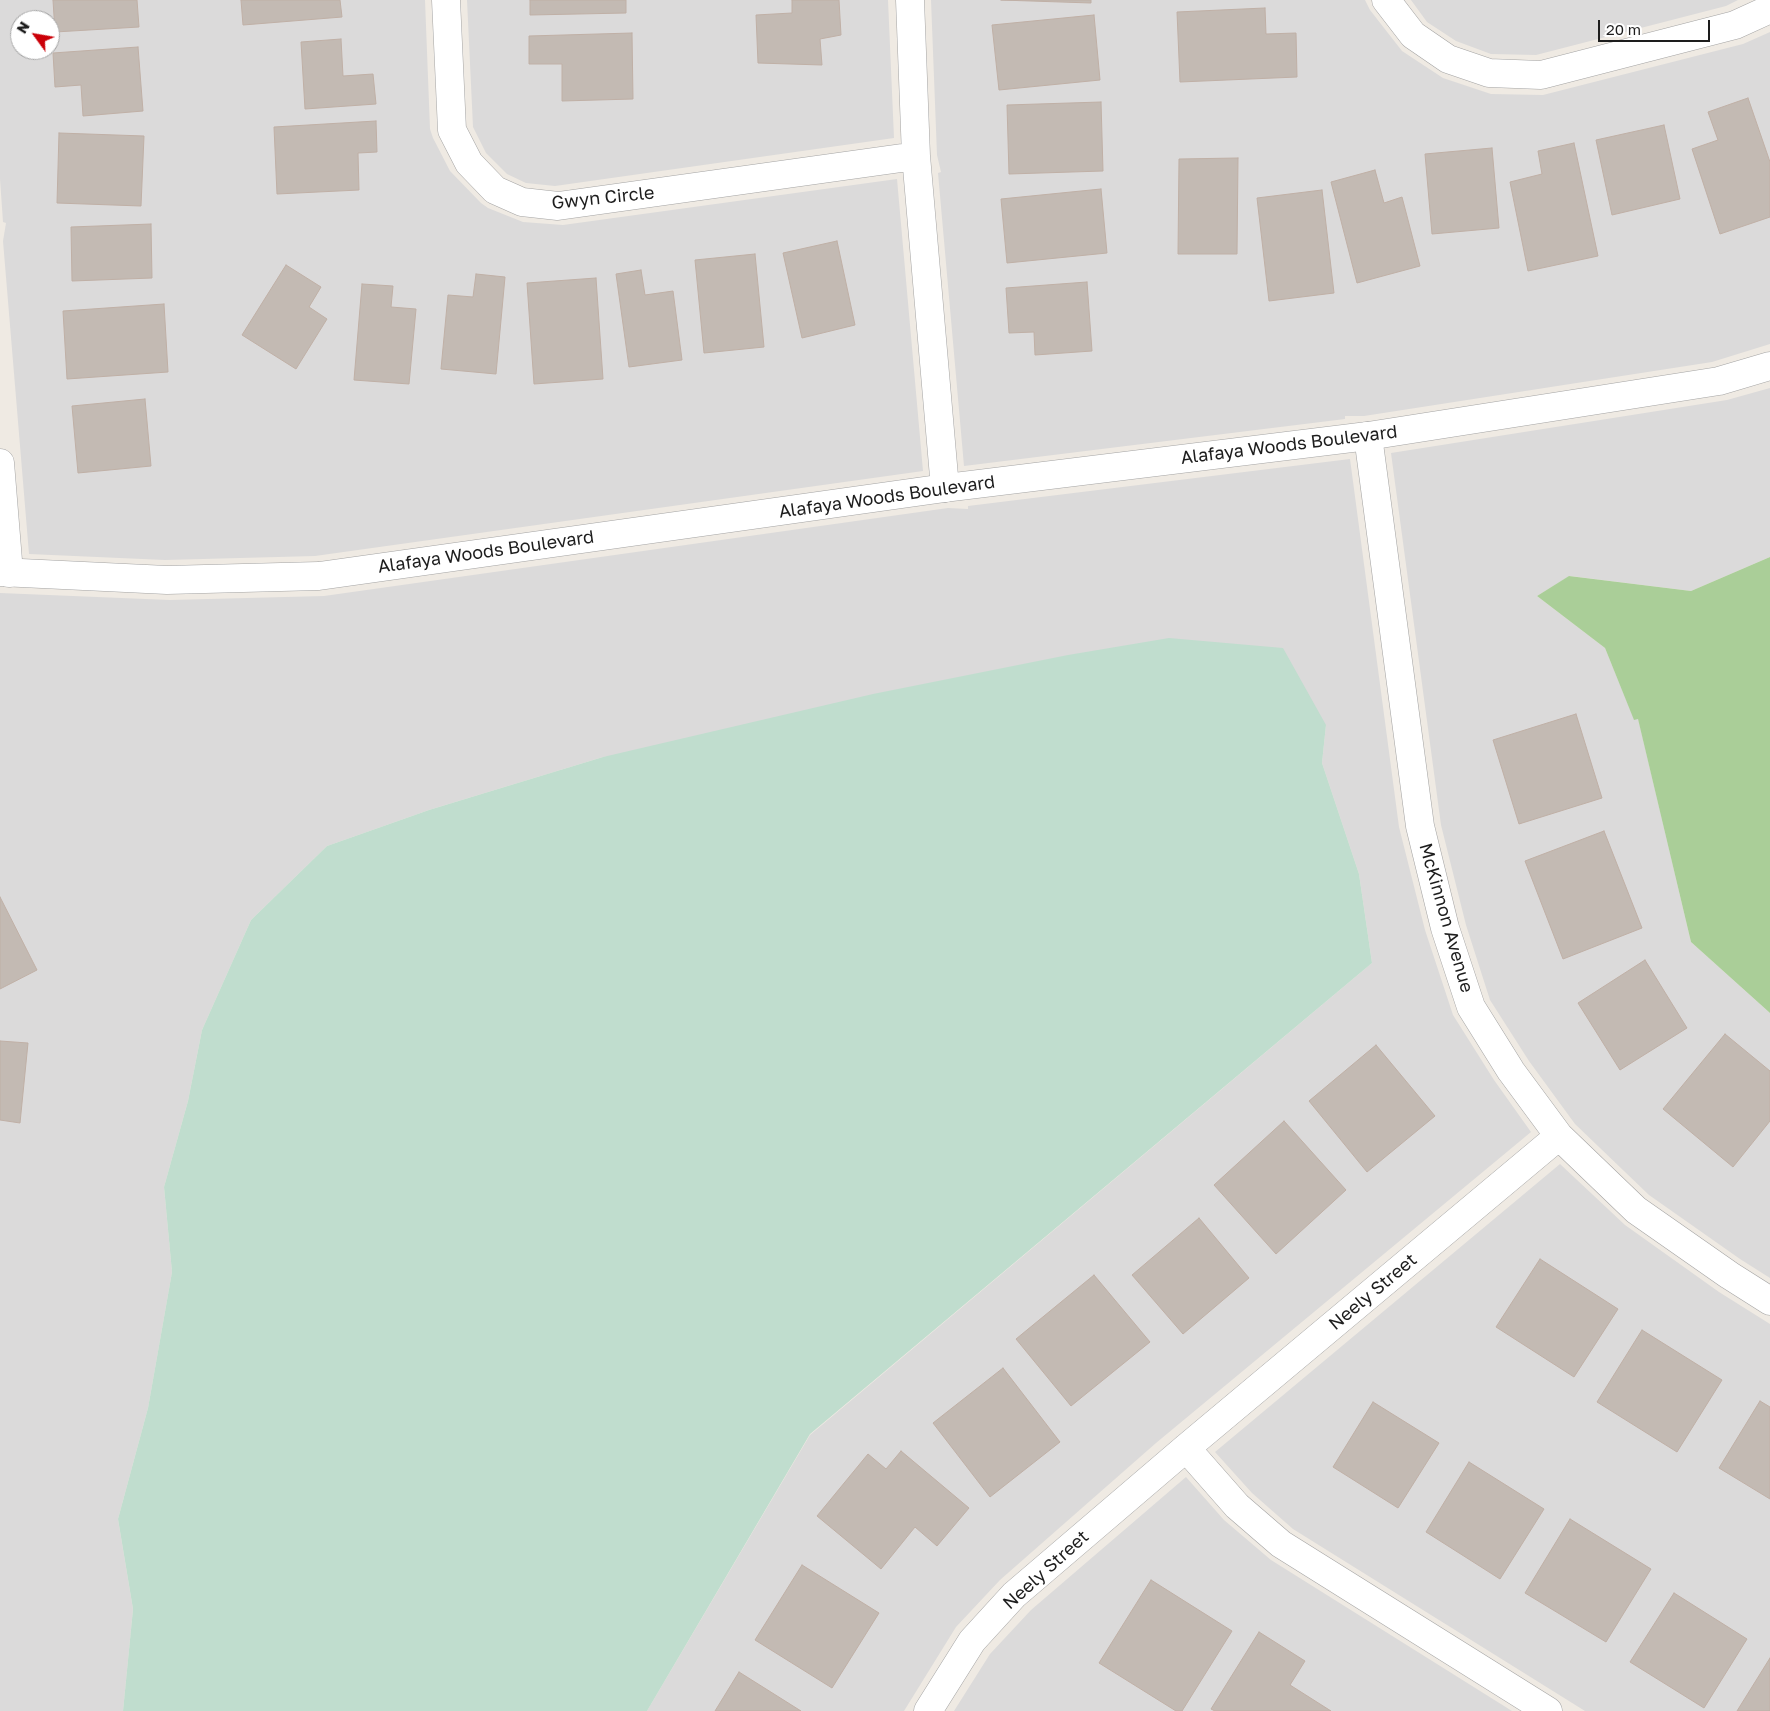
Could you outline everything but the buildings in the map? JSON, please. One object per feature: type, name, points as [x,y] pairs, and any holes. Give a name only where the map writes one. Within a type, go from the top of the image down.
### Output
[{"type":"street","name":"Gwyn Circle","points":[[446,0],[452,130],[469,163],[495,190],[522,202],[558,206],[916,156]]},
{"type":"street","points":[[910,0],[916,156],[945,488]]},
{"type":"street","points":[[1386,0],[1413,35],[1448,59],[1489,74],[1541,75],[1735,25],[1770,9]]},
{"type":"street","name":"Alafaya Woods Boulevard","points":[[4,573],[167,580],[319,576],[945,488],[1368,436],[1719,381],[1770,366]]},
{"type":"street","name":"McKinnon Avenue","points":[[1368,436],[1420,826],[1445,928],[1471,1007],[1511,1071],[1559,1136],[1636,1210],[1729,1275],[1770,1301]]},
{"type":"street","points":[[0,463],[4,573]]},
{"type":"street","name":"Neely Street","points":[[928,1711],[972,1641],[1014,1595],[1186,1448],[1559,1136]]},
{"type":"street","points":[[1186,1448],[1237,1506],[1281,1544],[1548,1711]]},
{"type":"shaded area","points":[[0,0],[425,0],[430,129],[433,138],[450,171],[481,203],[488,208],[523,222],[563,225],[897,179],[923,471],[315,556],[165,560],[29,554],[3,241],[6,223],[3,222],[0,179]]},
{"type":"shaded area","points":[[467,0],[888,0],[894,138],[555,186],[526,183],[507,174],[486,153],[473,127]]},
{"type":"shaded area","points":[[931,0],[1365,0],[1370,10],[1402,51],[1443,78],[1491,94],[1543,95],[1743,44],[1770,32],[1770,344],[1712,362],[1364,416],[1345,416],[1345,419],[964,466],[938,173],[941,172],[937,155]]},
{"type":"shaded area","points":[[1411,0],[1738,0],[1726,6],[1536,55],[1491,54],[1456,41],[1427,22]]},
{"type":"shaded area","points":[[1770,388],[1770,557],[1691,591],[1570,576],[1537,596],[1605,648],[1634,719],[1638,718],[1691,942],[1770,1013],[1770,1278],[1649,1195],[1575,1124],[1529,1061],[1490,1000],[1466,925],[1441,825],[1391,453],[1727,400]]},
{"type":"shaded area","points":[[1350,459],[1399,827],[1425,930],[1453,1015],[1494,1080],[1531,1132],[1156,1443],[1000,1580],[956,1627],[904,1711],[647,1711],[810,1435],[1372,963],[1359,874],[1322,763],[1326,725],[603,757],[429,810],[327,846],[251,920],[202,1030],[188,1101],[164,1187],[172,1272],[148,1408],[118,1519],[133,1609],[123,1711],[0,1711],[0,593],[170,600],[324,596],[948,508],[968,509],[968,506]]},
{"type":"shaded area","points":[[1560,1164],[1625,1225],[1719,1292],[1770,1324],[1770,1711],[1585,1711],[1293,1529],[1252,1493],[1215,1452]]},
{"type":"shaded area","points":[[1186,1477],[1224,1520],[1271,1560],[1512,1711],[954,1711],[990,1654],[1031,1610]]},
{"type":"green space","points":[[1770,557],[1770,1013],[1691,942],[1638,719],[1634,720],[1605,648],[1537,596],[1569,576],[1691,591]]},
{"type":"green space","points":[[1169,638],[1283,648],[1326,725],[1322,763],[1359,874],[1372,963],[810,1434],[647,1711],[123,1711],[133,1609],[118,1519],[148,1408],[172,1272],[164,1187],[188,1101],[202,1030],[251,920],[327,846],[429,810],[603,757],[873,694],[1068,655]]}]
